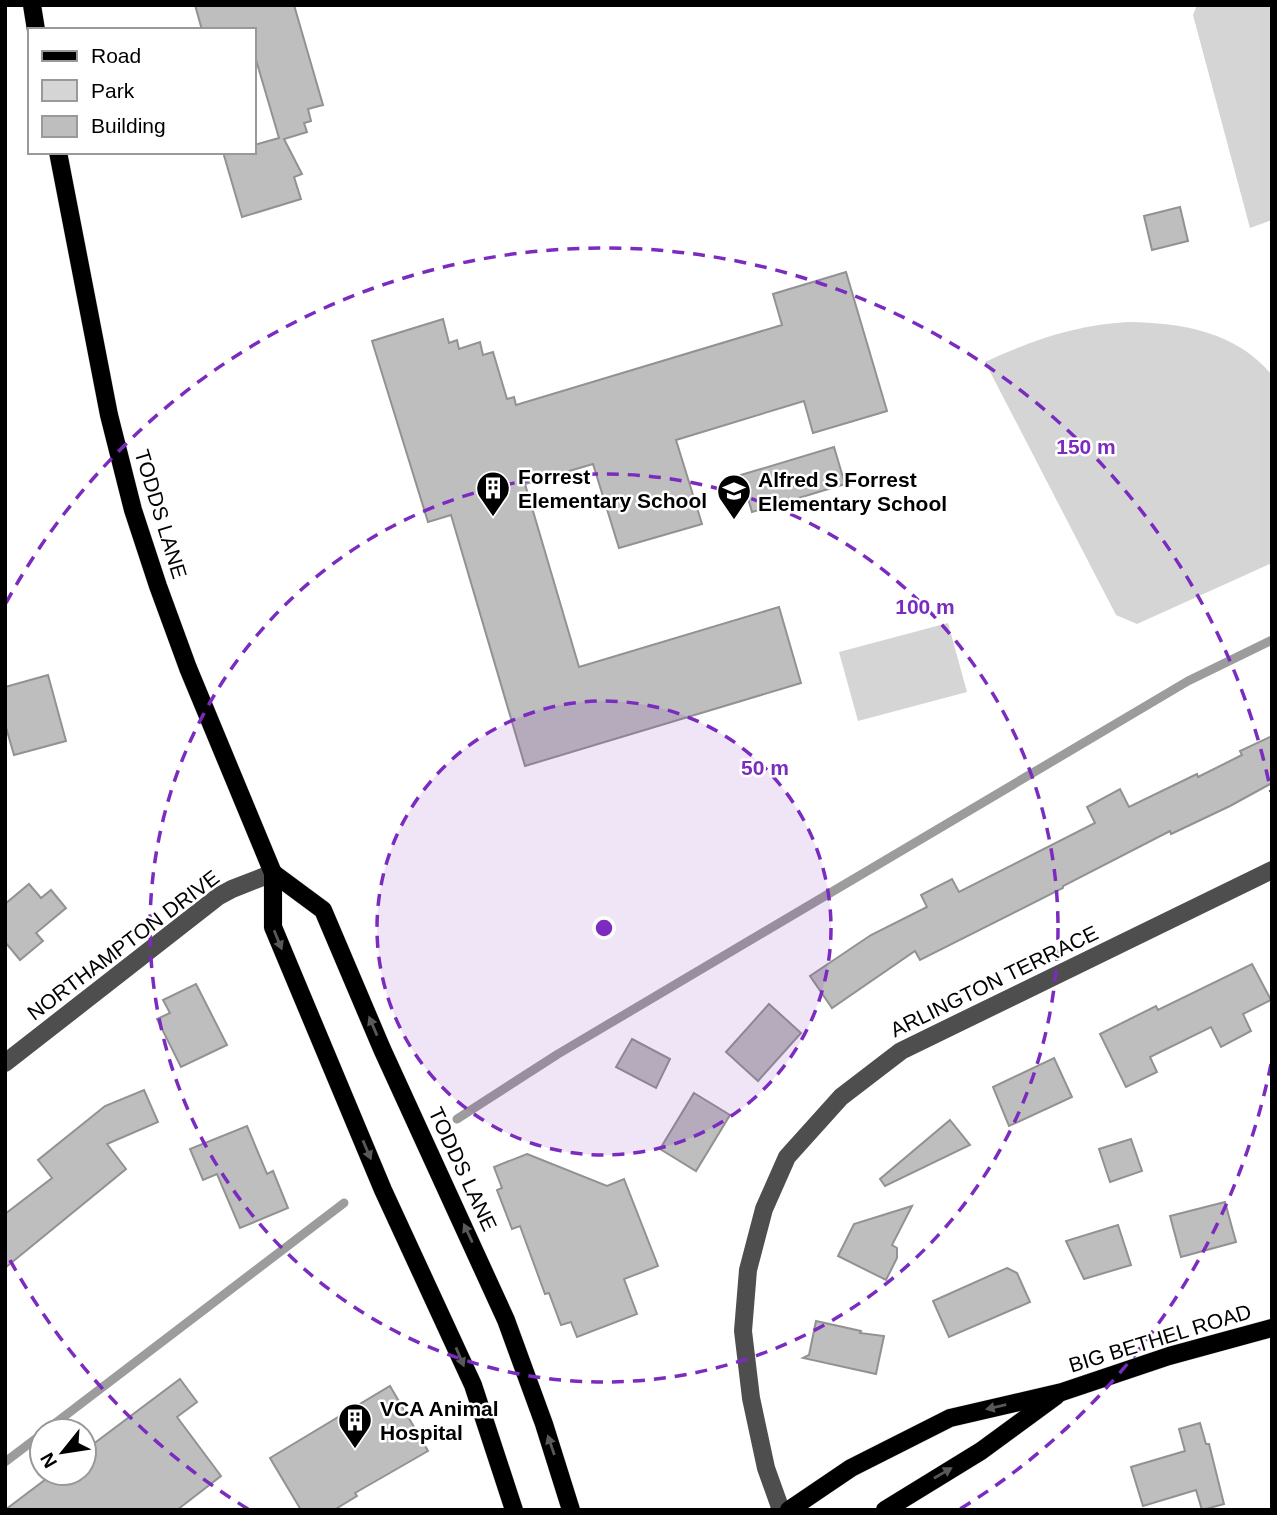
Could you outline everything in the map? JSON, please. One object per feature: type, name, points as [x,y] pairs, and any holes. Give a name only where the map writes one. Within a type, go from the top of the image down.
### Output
[{"type":"main road","points":[[32,5],[36,28]]},
{"type":"main road","name":"TODDS LANE","points":[[58,154],[101,379],[140,533],[188,668],[273,873],[273,927],[383,1190],[473,1385],[514,1510]]},
{"type":"main road","name":"TODDS LANE","points":[[273,873],[323,910],[506,1321],[544,1424],[571,1510]]},
{"type":"main road","name":"BIG BETHEL ROAD","points":[[789,1510],[851,1468],[950,1418],[1062,1392],[1169,1356],[1272,1328]]},
{"type":"main road","name":"BIG BETHEL ROAD","points":[[885,1510],[981,1451],[1062,1392]]},
{"type":"street","name":"ARLINGTON TERRACE","points":[[781,1510],[766,1468],[751,1398],[743,1331],[751,1258],[764,1209],[787,1157],[841,1097],[901,1051],[1272,870]]},
{"type":"street","name":"NORTHAMPTON DRIVE","points":[[5,1063],[219,896],[273,873]]},
{"type":"green space","points":[[1197,5],[1272,5],[1272,220],[1250,228],[1193,15]]},
{"type":"green space","points":[[1128,322],[1168,325],[1206,332],[1241,348],[1272,375],[1272,563],[1137,624],[1116,615],[985,362],[1055,335],[1090,326]]},
{"type":"green space","points":[[948,623],[967,692],[858,721],[839,652]]},
{"type":"building","points":[[195,5],[294,5],[323,105],[308,109],[311,121],[304,123],[307,132],[284,139],[302,174],[294,177],[301,199],[242,217],[224,154],[256,154],[256,144],[279,138],[256,60],[256,28],[201,28]]},
{"type":"building","points":[[1180,207],[1188,241],[1152,250],[1144,216]]},
{"type":"building","name":"Forrest Elementary School","points":[[846,272],[887,411],[813,433],[804,401],[676,440],[702,524],[619,548],[593,464],[525,484],[579,667],[779,607],[801,683],[525,766],[451,515],[428,522],[372,341],[443,319],[449,343],[457,340],[459,349],[480,342],[483,355],[493,352],[507,399],[514,397],[516,405],[782,325],[773,294]]},
{"type":"building","name":"Forrest Elementary School","points":[[834,447],[845,484],[752,512],[741,475]]},
{"type":"building","points":[[48,675],[66,741],[14,755],[5,724],[5,687]]},
{"type":"building","points":[[1272,736],[1272,783],[1230,806],[1171,834],[1170,831],[920,960],[915,951],[832,1008],[810,976],[871,935],[927,907],[921,895],[952,879],[959,892],[1095,823],[1087,807],[1120,789],[1129,807],[1197,774],[1198,777],[1242,755],[1240,751]]},
{"type":"building","points":[[29,884],[41,898],[51,890],[66,908],[36,933],[43,941],[20,960],[5,942],[5,904]]},
{"type":"building","points":[[1252,964],[1271,1000],[1243,1014],[1251,1031],[1221,1047],[1211,1027],[1150,1057],[1157,1072],[1126,1087],[1100,1034],[1156,1006],[1158,1010]]},
{"type":"building","points":[[196,984],[227,1045],[181,1067],[157,1019],[170,1013],[163,1000]]},
{"type":"building","points":[[769,1004],[801,1033],[758,1081],[726,1052]]},
{"type":"building","points":[[632,1039],[670,1059],[656,1088],[616,1067]]},
{"type":"building","points":[[1054,1058],[1072,1097],[1009,1126],[993,1087]]},
{"type":"building","points":[[144,1090],[158,1122],[107,1144],[126,1169],[5,1268],[5,1214],[52,1178],[38,1160],[105,1106]]},
{"type":"building","points":[[694,1093],[730,1115],[696,1171],[660,1149]]},
{"type":"building","points":[[950,1120],[970,1145],[885,1186],[880,1179]]},
{"type":"building","points":[[247,1126],[267,1174],[273,1171],[288,1208],[240,1228],[217,1174],[203,1180],[190,1149]]},
{"type":"building","points":[[1131,1139],[1142,1171],[1110,1182],[1099,1149]]},
{"type":"building","points":[[527,1154],[607,1186],[624,1179],[658,1266],[624,1279],[637,1314],[577,1337],[571,1322],[561,1325],[549,1293],[545,1294],[520,1226],[512,1229],[497,1190],[502,1188],[494,1167]]},
{"type":"building","points":[[1225,1202],[1236,1242],[1181,1257],[1170,1216]]},
{"type":"building","points":[[912,1206],[892,1245],[897,1248],[897,1258],[886,1280],[838,1256],[854,1224]]},
{"type":"building","points":[[1118,1225],[1131,1265],[1084,1279],[1066,1241]]},
{"type":"building","points":[[1007,1268],[1017,1273],[1030,1302],[949,1337],[933,1301]]},
{"type":"building","points":[[816,1321],[861,1331],[860,1333],[884,1336],[876,1374],[803,1358],[809,1355]]},
{"type":"building","points":[[180,1379],[197,1402],[177,1417],[221,1476],[177,1510],[5,1510],[35,1487],[98,1487],[98,1440]]},
{"type":"building","name":"VCA Animal Hospital","points":[[390,1386],[428,1451],[355,1493],[357,1496],[334,1510],[301,1510],[270,1458]]},
{"type":"building","points":[[1200,1423],[1206,1444],[1209,1444],[1224,1504],[1202,1510],[1196,1490],[1143,1506],[1131,1467],[1185,1451],[1179,1429]]},
{"type":"waterway","points":[[457,1119],[558,1054],[1188,681],[1272,640]]},
{"type":"waterway","points":[[63,1417],[344,1203]]},
{"type":"waterway","points":[[5,1462],[28,1445]]},
{"type":"place","name":"Forrest Elementary School","points":[[493,518]]},
{"type":"place","name":"Alfred S Forrest Elementary School","points":[[734,521]]},
{"type":"place","name":"VCA Animal Hospital","points":[[355,1450]]}]
